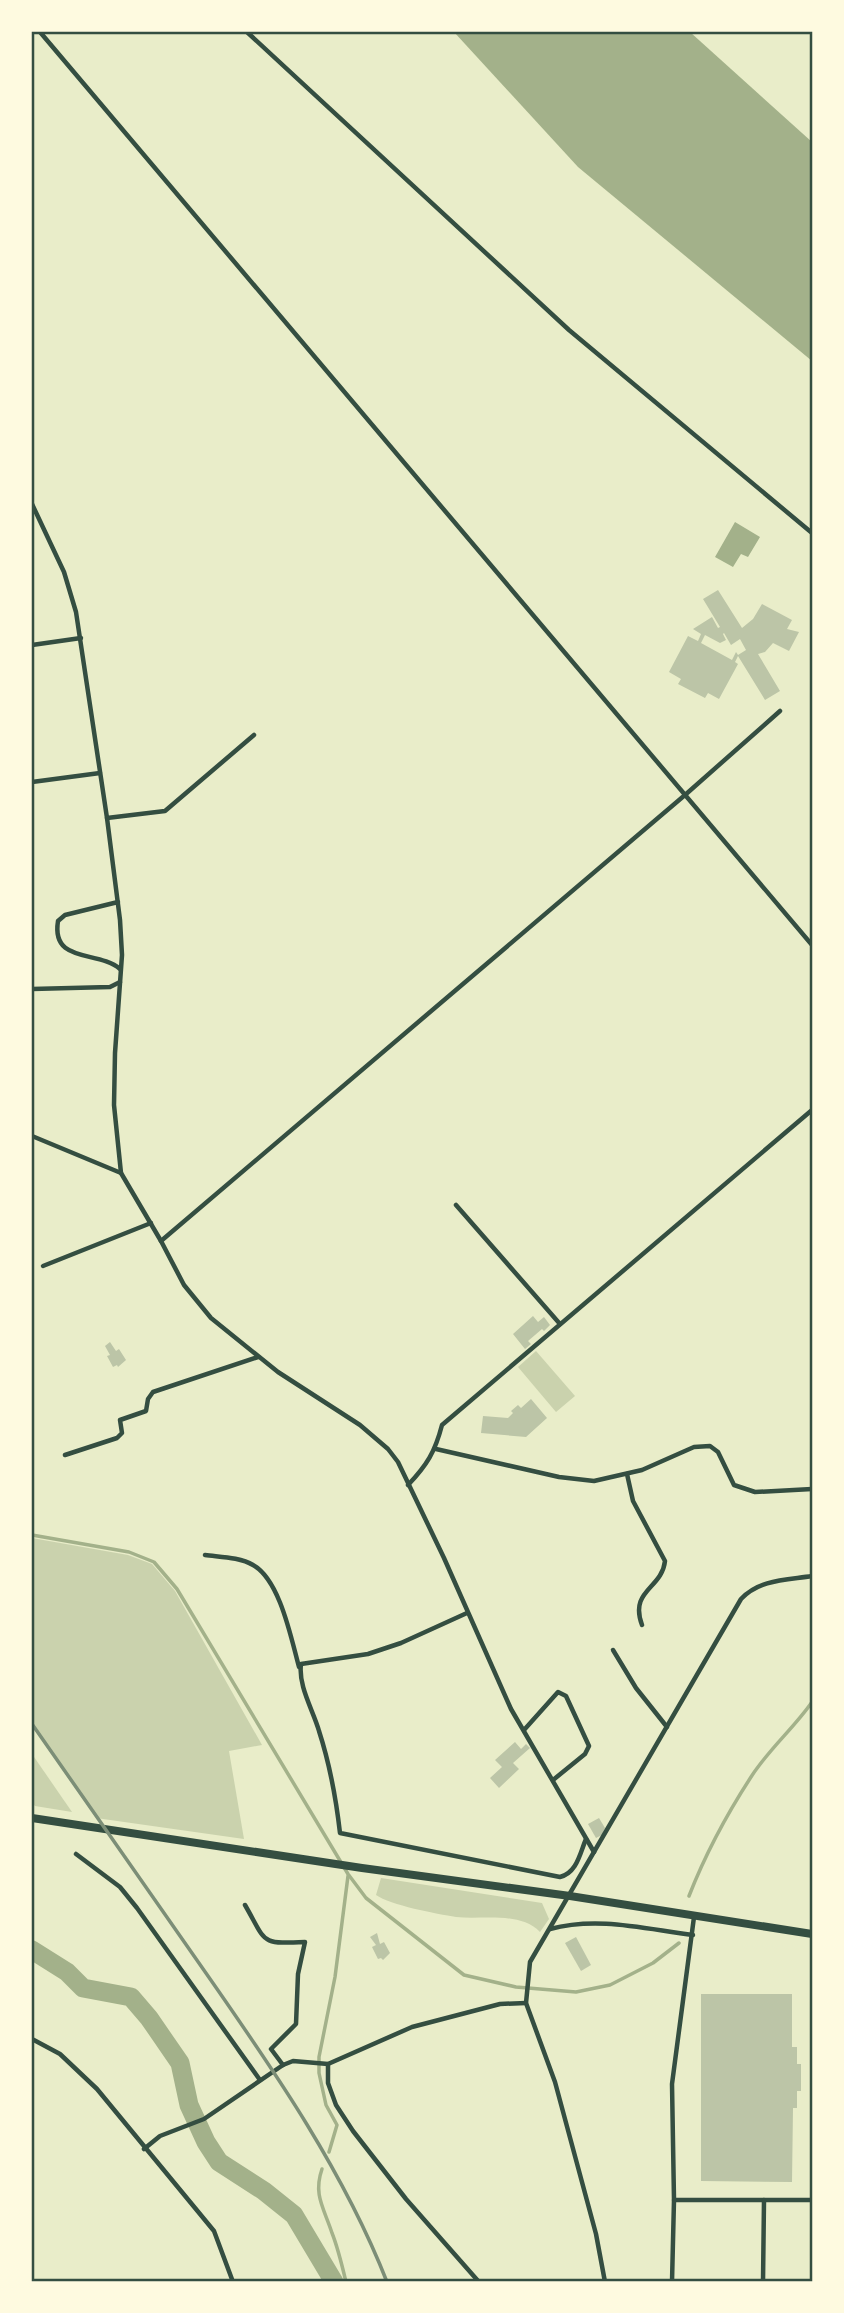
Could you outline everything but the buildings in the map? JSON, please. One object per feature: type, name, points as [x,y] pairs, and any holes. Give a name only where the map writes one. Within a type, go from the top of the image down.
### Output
[{"type":"highway","points":[[32,1818],[813,1934]]},
{"type":"street","points":[[40,32],[813,944]]},
{"type":"street","points":[[247,32],[569,330],[813,533]]},
{"type":"street","points":[[32,504],[64,572],[76,612],[107,818],[118,901],[121,970],[114,1105],[121,1173],[162,1241],[184,1285],[211,1318],[258,1357],[375,1438],[398,1462],[511,1709],[594,1852]]},
{"type":"street","points":[[32,645],[81,638]]},
{"type":"street","points":[[162,1241],[780,711]]},
{"type":"street","points":[[107,818],[165,811],[254,735]]},
{"type":"street","points":[[32,782],[100,773]]},
{"type":"street","points":[[118,901],[65,915],[58,921],[56,933],[60,942],[70,951],[105,960],[121,970]]},
{"type":"street","points":[[32,989],[110,987],[120,982]]},
{"type":"street","points":[[408,1485],[422,1471],[436,1449],[442,1426],[813,1110]]},
{"type":"street","points":[[32,1136],[121,1173]]},
{"type":"street","points":[[456,1205],[560,1324]]},
{"type":"street","points":[[43,1266],[151,1223]]},
{"type":"street","points":[[65,1455],[117,1438],[121,1433],[120,1420],[146,1411],[148,1399],[153,1392],[258,1357]]},
{"type":"street","points":[[436,1449],[559,1477],[594,1481],[642,1470],[694,1447],[710,1446],[718,1452],[734,1485],[755,1492],[813,1489]]},
{"type":"street","points":[[627,1474],[633,1501],[665,1562],[664,1568],[643,1594],[638,1607],[637,1613],[642,1625]]},
{"type":"street","points":[[205,1555],[250,1563],[261,1571],[275,1591],[335,1789],[340,1833],[560,1877],[568,1875],[575,1866],[586,1838]]},
{"type":"street","points":[[605,2281],[596,2234],[555,2082],[526,2003],[530,1962],[725,1624],[751,1588],[768,1582],[813,1576]]},
{"type":"street","points":[[300,1671],[301,1664],[368,1654],[401,1643],[467,1613]]},
{"type":"street","points":[[613,1650],[636,1689],[667,1727]]},
{"type":"street","points":[[524,1730],[558,1692],[566,1696],[589,1746],[585,1754],[553,1780]]},
{"type":"street","points":[[76,1854],[120,1887],[260,2080]]},
{"type":"street","points":[[245,1905],[265,1939],[273,1943],[305,1942],[298,1974],[296,2024],[271,2049],[283,2065]]},
{"type":"street","points":[[672,2281],[672,2084],[694,1916]]},
{"type":"street","points":[[550,1929],[574,1923],[604,1922],[693,1935]]},
{"type":"street","points":[[144,2149],[160,2136],[204,2119],[283,2065],[293,2061],[326,2064],[412,2027],[500,2004],[526,2003]]},
{"type":"street","points":[[32,2039],[60,2054],[97,2089],[214,2231],[233,2281]]},
{"type":"street","points":[[326,2064],[328,2083],[336,2105],[354,2132],[406,2199],[479,2281]]},
{"type":"street","points":[[674,2200],[813,2200]]},
{"type":"street","points":[[763,2281],[764,2200]]},
{"type":"shaded area","points":[[454,32],[690,32],[812,142],[812,361],[578,167]]},
{"type":"shaded area","points":[[735,522],[760,537],[748,557],[741,554],[733,567],[715,557]]},
{"type":"shaded area","points":[[536,1351],[575,1396],[556,1412],[518,1367]]},
{"type":"shaded area","points":[[32,1538],[128,1555],[152,1564],[175,1591],[262,1745],[229,1751],[244,1839],[96,1818],[32,1726]]},
{"type":"shaded area","points":[[32,1754],[72,1812],[35,1806],[32,1803]]},
{"type":"shaded area","points":[[381,1878],[542,1903],[549,1919],[540,1932],[522,1921],[456,1917],[414,1909],[376,1895]]},
{"type":"waterway","points":[[32,1535],[129,1552],[154,1562],[177,1589],[348,1874],[366,1898],[464,1975],[516,1987],[576,1992],[610,1985],[653,1963],[679,1943]]},
{"type":"waterway","points":[[689,1896],[733,1805],[765,1758],[812,1702]]},
{"type":"waterway","points":[[329,2152],[337,2125],[326,2105],[319,2073],[319,2057],[335,1977],[348,1876]]},
{"type":"waterway","points":[[32,1950],[67,1972],[83,1988],[131,1997],[180,2063],[189,2105],[206,2142],[219,2162],[264,2191],[294,2215],[334,2282]]},
{"type":"waterway","points":[[322,2169],[319,2194],[346,2282]]},
{"type":"railway","points":[[32,1724],[283,2086],[350,2201],[387,2282]]}]
